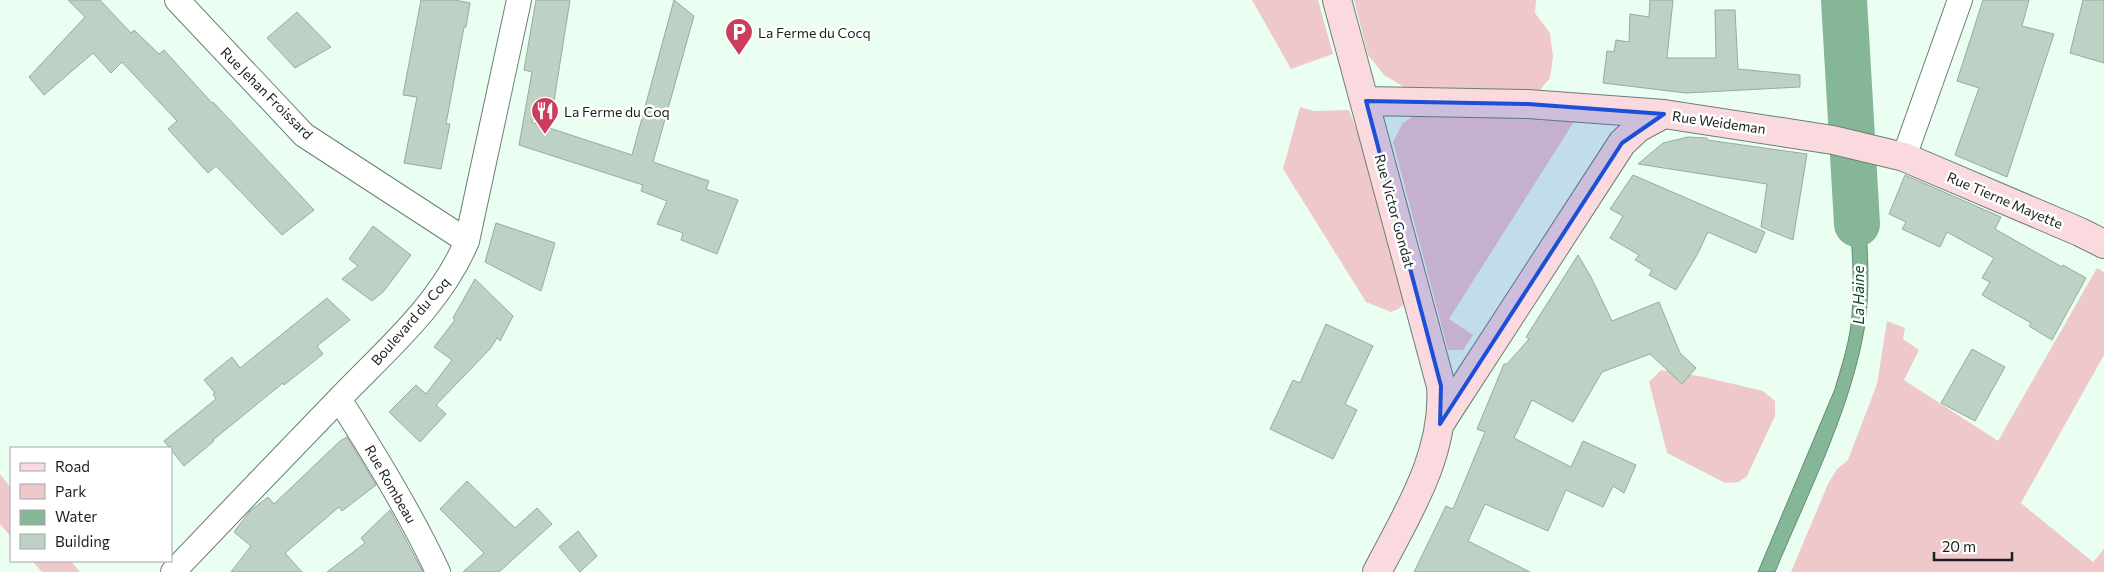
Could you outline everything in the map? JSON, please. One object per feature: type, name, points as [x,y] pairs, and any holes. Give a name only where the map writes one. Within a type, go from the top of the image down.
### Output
[{"type":"street","name":"Rue Jehan Froissard","points":[[177,0],[304,135],[466,241]]},
{"type":"street","name":"Boulevard du Coq","points":[[173,572],[395,342],[438,292],[459,260],[466,241],[519,0]]},
{"type":"street","name":"Rue Victor Gondat","points":[[1337,0],[1366,101],[1441,386],[1440,424],[1433,457],[1377,572]]},
{"type":"street","points":[[1904,157],[1960,0]]},
{"type":"street","name":"Rue Weideman","points":[[1366,101],[1528,104],[1664,114],[1833,140],[1904,157]]},
{"type":"street","name":"Rue Victor Gondat","points":[[1440,424],[1622,143],[1638,128],[1664,114]]},
{"type":"street","name":"Rue Tierne Mayette","points":[[1904,157],[2104,244]]},
{"type":"street","name":"Rue Rombeau","points":[[339,399],[420,533],[438,572]]},
{"type":"highlighted area","points":[[1366,101],[1528,104],[1664,114],[1622,143],[1440,424],[1441,386]]},
{"type":"green space","points":[[1252,0],[1318,0],[1333,54],[1291,69]]},
{"type":"green space","points":[[1354,0],[1536,0],[1535,13],[1550,33],[1553,57],[1550,78],[1528,104],[1404,87],[1384,75],[1368,55]]},
{"type":"green space","points":[[1300,107],[1314,111],[1349,110],[1414,284],[1407,301],[1396,310],[1391,312],[1366,302],[1283,169]]},
{"type":"green space","points":[[1415,115],[1575,120],[1449,319],[1473,335],[1463,350],[1448,350],[1393,142],[1403,123]]},
{"type":"green space","points":[[2097,268],[2104,272],[2104,355],[2021,503],[2093,562],[2104,549],[2104,572],[1791,572],[1828,484],[1837,469],[1848,460],[1877,384],[1887,321],[1905,328],[1903,339],[1919,350],[1904,380],[1998,441]]},
{"type":"green space","points":[[1661,370],[1704,377],[1763,391],[1775,401],[1775,416],[1747,476],[1739,482],[1725,483],[1667,453],[1649,382]]},
{"type":"green space","points":[[0,474],[10,487],[10,536],[0,524]]},
{"type":"green space","points":[[33,562],[72,562],[80,572],[42,572]]},
{"type":"water","points":[[1844,160],[1861,162],[1868,267],[1867,309],[1864,330],[1849,391],[1814,483],[1775,572],[1758,572],[1835,389],[1848,341],[1853,304],[1853,263]]},
{"type":"building","points":[[68,0],[100,0],[131,33],[134,30],[159,54],[164,50],[314,210],[282,235],[216,166],[208,173],[168,129],[177,121],[122,62],[111,73],[93,53],[44,95],[29,77],[85,17]]},
{"type":"building","points":[[421,0],[455,0],[470,3],[446,124],[450,124],[441,169],[404,163],[417,97],[403,95]]},
{"type":"building","name":"La Ferme du Coq","points":[[536,0],[570,0],[554,101],[531,122],[632,155],[674,0],[694,16],[653,162],[709,181],[706,189],[738,200],[717,254],[681,240],[683,233],[657,224],[667,201],[641,191],[643,185],[519,145],[532,72],[524,70]]},
{"type":"building","points":[[1650,0],[1673,0],[1667,58],[1716,58],[1715,10],[1735,10],[1738,69],[1800,75],[1800,87],[1686,93],[1603,83],[1607,51],[1614,52],[1616,40],[1629,42],[1630,14],[1649,17]]},
{"type":"building","points":[[1983,0],[2029,0],[2022,26],[2054,34],[2007,177],[1955,155],[1979,88],[1957,81]]},
{"type":"building","points":[[2083,0],[2104,0],[2104,63],[2070,53]]},
{"type":"building","points":[[297,12],[331,47],[295,68],[267,38]]},
{"type":"building","points":[[1688,137],[1707,138],[1707,140],[1807,154],[1793,240],[1761,227],[1767,184],[1638,164],[1663,143]]},
{"type":"building","points":[[1633,175],[1765,232],[1756,253],[1708,232],[1676,290],[1649,275],[1652,270],[1635,260],[1639,255],[1610,238],[1623,216],[1610,209]]},
{"type":"building","points":[[1905,175],[2001,217],[1995,229],[2062,267],[2063,265],[2086,278],[2052,340],[2029,326],[2031,323],[1982,295],[1990,282],[1982,278],[1994,258],[1947,232],[1940,247],[1902,229],[1906,222],[1889,214]]},
{"type":"building","points":[[496,223],[555,243],[541,291],[485,262]]},
{"type":"building","points":[[373,226],[411,255],[384,291],[372,301],[342,279],[358,266],[349,259]]},
{"type":"building","points":[[1578,255],[1612,321],[1659,302],[1680,353],[1696,368],[1682,384],[1650,354],[1602,372],[1573,422],[1532,400],[1514,438],[1571,467],[1583,441],[1636,465],[1624,493],[1613,486],[1603,507],[1566,490],[1548,531],[1485,504],[1468,541],[1530,572],[1414,572],[1446,506],[1453,509],[1485,432],[1477,429],[1504,364],[1507,364],[1529,339],[1526,337]]},
{"type":"building","points":[[475,279],[513,316],[500,341],[497,338],[490,349],[436,405],[446,414],[420,442],[389,412],[416,385],[426,394],[452,360],[434,347],[455,320],[453,318]]},
{"type":"building","points":[[327,298],[350,320],[317,346],[323,354],[284,385],[283,383],[184,466],[172,451],[172,447],[169,447],[164,441],[216,399],[213,394],[215,393],[204,380],[232,357],[240,368]]},
{"type":"building","points":[[1326,324],[1373,346],[1345,404],[1357,410],[1333,459],[1270,429],[1293,380],[1300,383]]},
{"type":"building","points":[[1972,349],[2005,367],[1975,421],[1941,403]]},
{"type":"building","points":[[347,437],[376,485],[342,511],[339,507],[285,553],[302,572],[231,572],[251,546],[234,532],[250,511],[268,497],[274,504],[340,441]]},
{"type":"building","points":[[467,481],[515,528],[537,508],[552,524],[499,572],[463,572],[484,553],[440,509]]},
{"type":"building","points":[[390,510],[423,572],[327,572],[365,543],[361,538]]},
{"type":"building","points":[[578,531],[597,556],[580,572],[559,547]]},
{"type":"waterway","name":"La Haine","points":[[1844,0],[1857,224]]},
{"type":"place","name":"La Ferme du Cocq","points":[[739,56]]},
{"type":"place","name":"La Ferme du Coq","points":[[545,135]]}]
